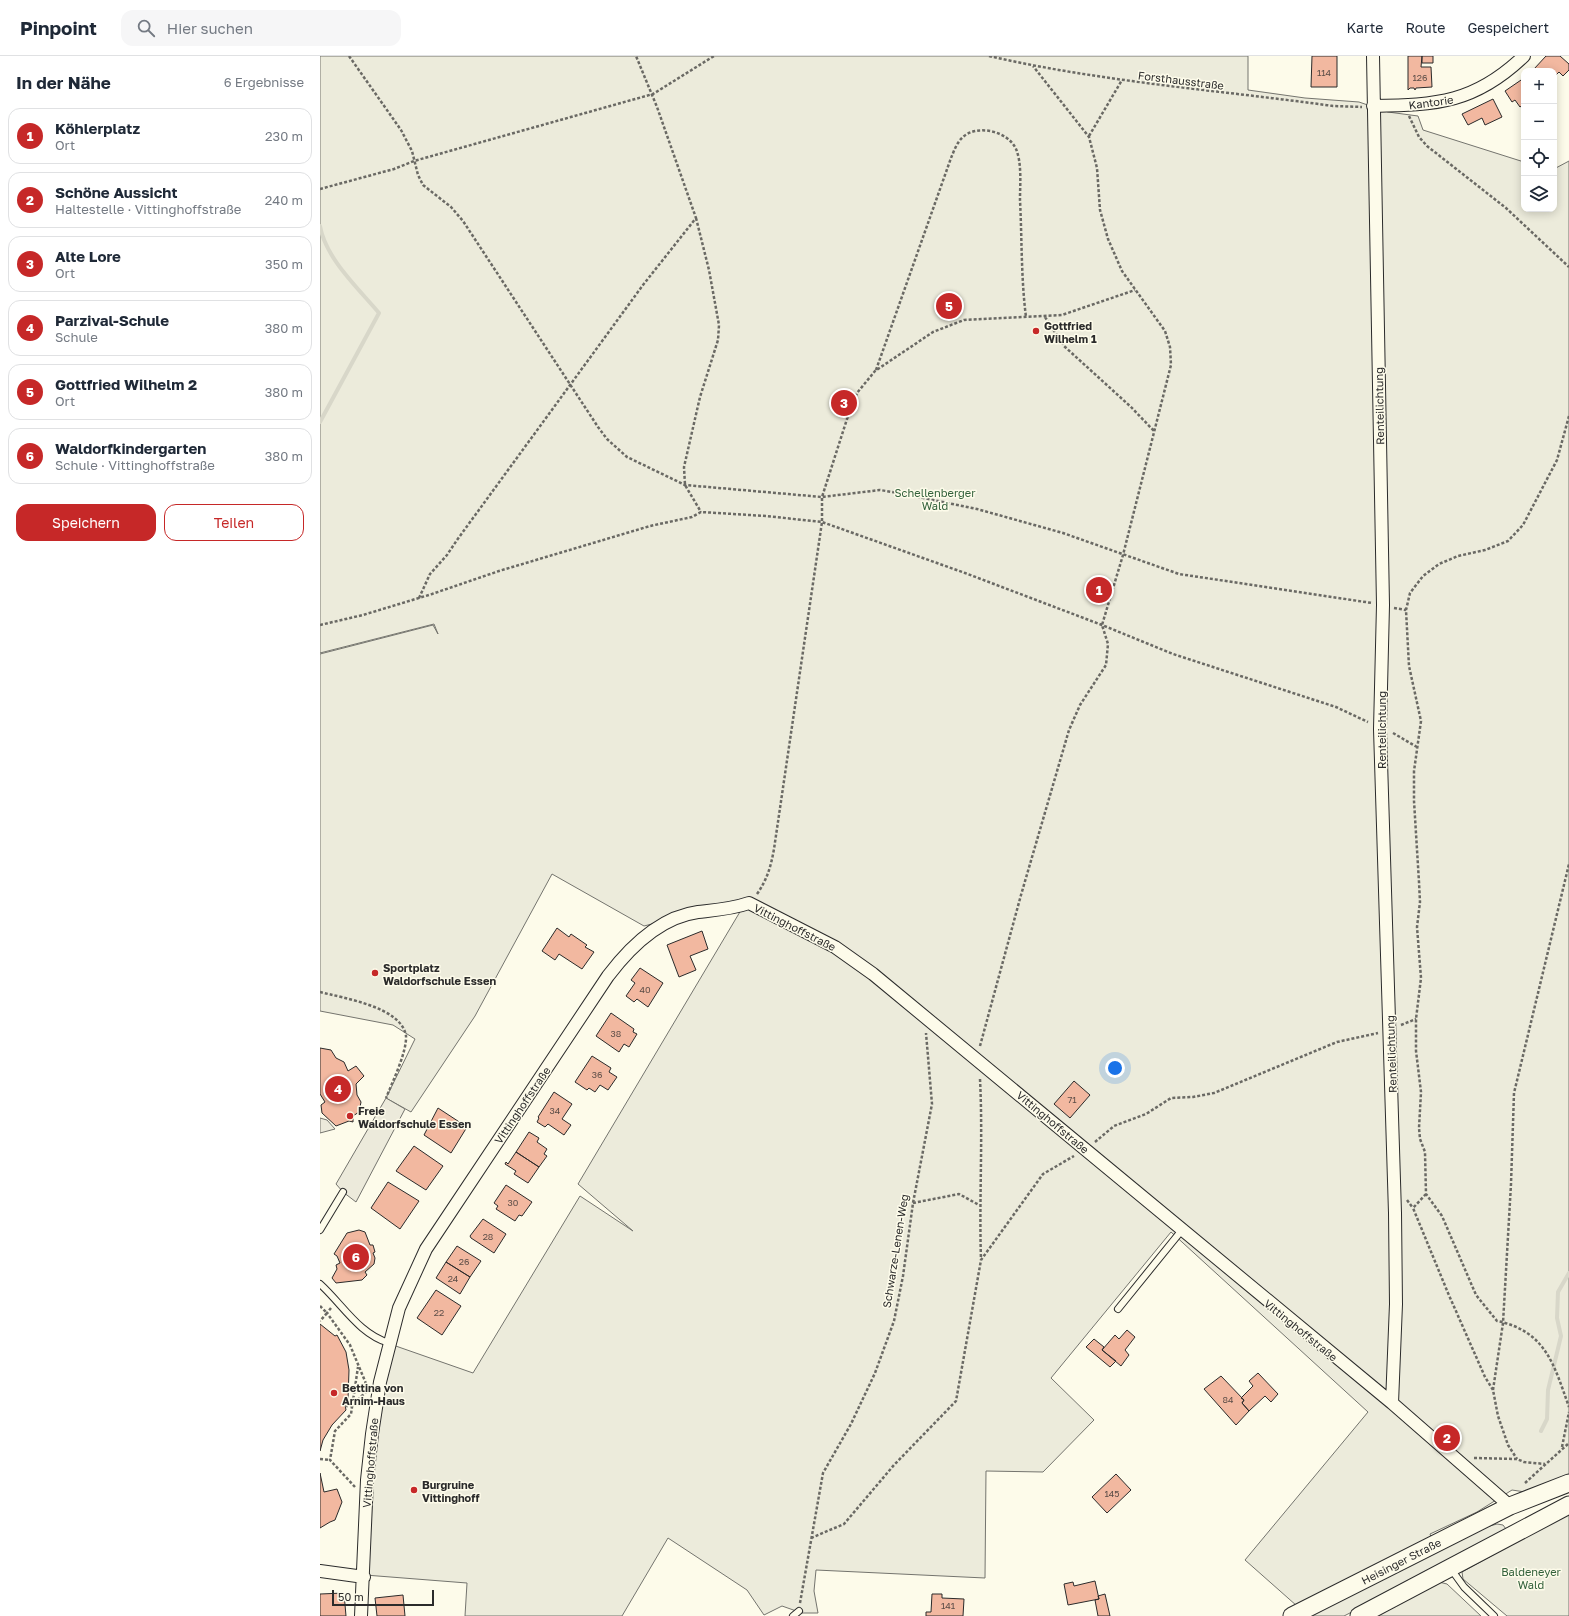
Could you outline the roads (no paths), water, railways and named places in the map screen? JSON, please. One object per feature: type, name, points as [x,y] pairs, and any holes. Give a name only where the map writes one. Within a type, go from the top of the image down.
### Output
[{"type":"main road","name":"Heisinger Straße","points":[[1292,1616],[1510,1506],[1569,1483]]},
{"type":"main road","points":[[1359,1616],[1569,1505]]},
{"type":"main road","points":[[1510,1506],[1525,1529]]},
{"type":"street","name":"Renteilichtung","points":[[1373,56],[1383,605],[1380,729],[1390,1030],[1396,1297],[1392,1403]]},
{"type":"street","name":"Kantorie","points":[[1373,106],[1402,106],[1443,102],[1462,97],[1486,85],[1508,71],[1524,56]]},
{"type":"street","name":"Vittinghoffstraße","points":[[361,1616],[367,1494],[376,1400],[399,1308],[426,1249],[608,976],[622,958],[641,939],[658,927],[682,916],[698,912],[734,908],[749,904],[835,947],[873,974],[979,1060],[1392,1403],[1458,1459],[1510,1506]]},
{"type":"street","points":[[320,1571],[364,1577]]},
{"type":"lane","points":[[320,1230],[343,1192]]},
{"type":"lane","points":[[1118,1309],[1182,1230]]},
{"type":"lane","points":[[320,1284],[365,1332],[376,1339],[389,1344]]},
{"type":"lane","points":[[1451,1568],[1464,1587],[1494,1616]]},
{"type":"lane","points":[[793,1616],[799,1611]]},
{"type":"waterway","points":[[320,226],[323,238],[336,261],[379,313],[320,422]]},
{"type":"waterway","points":[[1541,1431],[1547,1419],[1548,1390],[1561,1336],[1557,1318],[1558,1292],[1569,1273]]},
{"type":"place","name":"Gottfried Wilhelm 2","points":[[949,306]]},
{"type":"place","name":"Gottfried Wilhelm 1","points":[[1036,331]]},
{"type":"place","name":"Alte Lore","points":[[844,403]]},
{"type":"place","name":"Köhlerplatz","points":[[1099,590]]},
{"type":"place","name":"Sportplatz Waldorfschule Essen","points":[[375,973]]},
{"type":"place","name":"Parzival-Schule","points":[[338,1089]]},
{"type":"place","name":"Freie Waldorfschule Essen","points":[[350,1116]]},
{"type":"place","name":"Waldorfkindergarten","points":[[356,1257]]},
{"type":"place","name":"Bettina von Arnim-Haus","points":[[334,1393]]},
{"type":"place","name":"Schöne Aussicht","points":[[1447,1438]]},
{"type":"place","name":"Burgruine Vittinghoff","points":[[414,1490]]},
{"type":"park label","name":"Schellenberger Wald","points":[[935,498]]},
{"type":"park label","name":"Baldeneyer Wald","points":[[1531,1577]]}]
